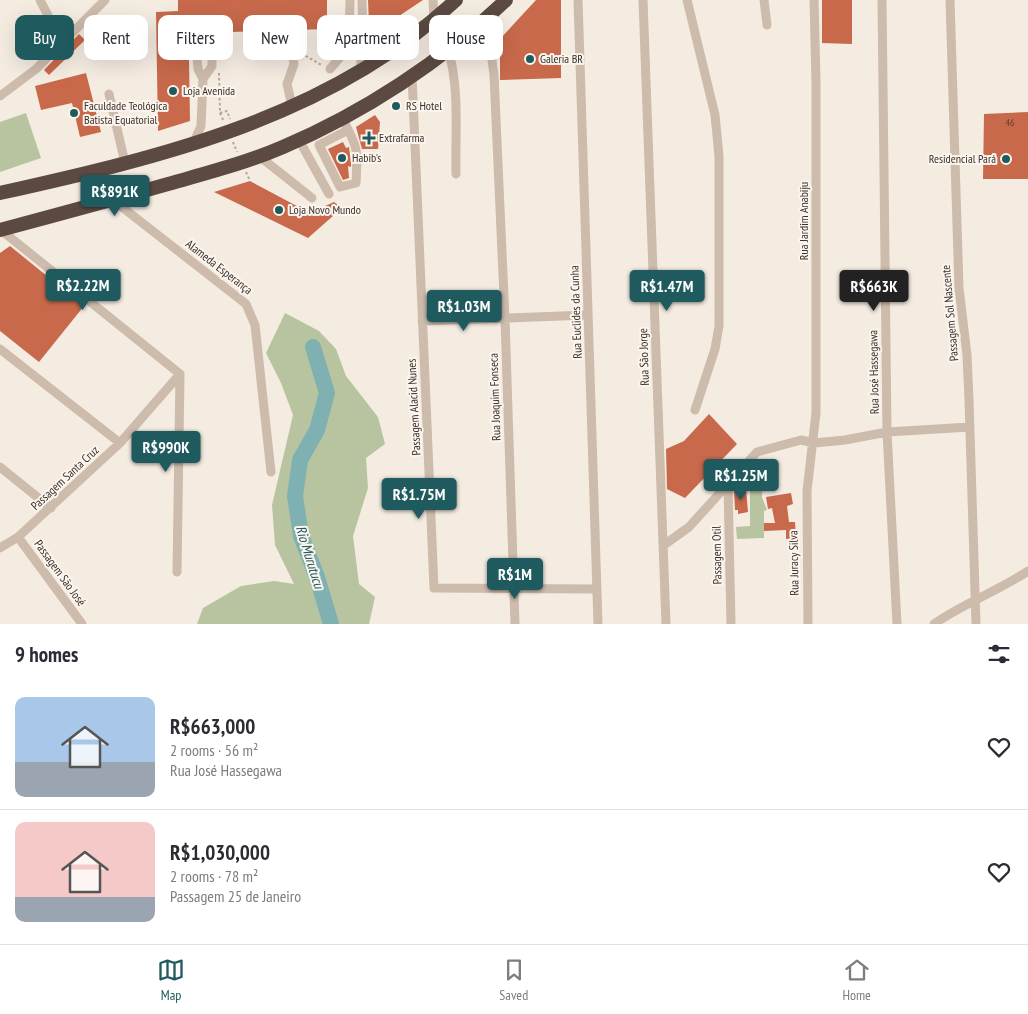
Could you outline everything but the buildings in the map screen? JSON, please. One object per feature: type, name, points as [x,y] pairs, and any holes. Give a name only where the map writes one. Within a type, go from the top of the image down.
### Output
[{"type":"highway","points":[[440,15],[456,0]]},
{"type":"highway","points":[[490,15],[506,0]]},
{"type":"highway","points":[[0,194],[125,163],[236,131],[360,72],[429,24]]},
{"type":"highway","points":[[0,230],[214,171],[345,124],[433,60]]},
{"type":"street","points":[[40,0],[48,15]]},
{"type":"street","points":[[74,31],[105,0]]},
{"type":"street","points":[[330,69],[343,54],[349,42],[350,0]]},
{"type":"street","points":[[360,72],[362,0]]},
{"type":"street","points":[[433,0],[434,15]]},
{"type":"street","name":"Rua Euclides da Cunha","points":[[578,0],[598,624]]},
{"type":"street","name":"Rua São Jorge","points":[[643,0],[666,624]]},
{"type":"street","points":[[688,0],[715,115],[719,156],[719,326],[715,349],[695,410]]},
{"type":"street","points":[[764,0],[767,25]]},
{"type":"street","name":"Rua Jardim Anabiju","points":[[814,0],[816,364],[814,443]]},
{"type":"street","name":"Rua José Hassegawa","points":[[882,0],[887,432],[897,624]]},
{"type":"street","name":"Passagem Sol Nascente","points":[[950,0],[959,288],[967,355],[976,624]]},
{"type":"street","points":[[0,96],[45,60]]},
{"type":"street","points":[[193,144],[201,126],[202,79],[197,60]]},
{"type":"street","points":[[202,79],[212,66],[213,60]]},
{"type":"street","points":[[292,106],[287,84],[294,60]]},
{"type":"street","points":[[451,60],[455,89],[456,174]]},
{"type":"street","name":"Rua Joaquim Fonseca","points":[[493,60],[505,319],[515,624]]},
{"type":"street","name":"Passagem Alacid Nunes","points":[[412,75],[434,588],[514,589]]},
{"type":"street","points":[[109,94],[125,163]]},
{"type":"street","points":[[345,124],[356,142],[358,158],[356,183],[340,187],[319,144],[345,124]]},
{"type":"street","points":[[299,140],[329,194]]},
{"type":"street","points":[[260,156],[312,198]]},
{"type":"street","name":"Alameda Esperança","points":[[113,200],[246,304],[252,313],[255,325],[271,472]]},
{"type":"street","points":[[0,230],[180,374],[177,572]]},
{"type":"street","points":[[422,321],[588,315]]},
{"type":"street","points":[[0,349],[120,443]]},
{"type":"street","name":"Passagem Santa Cruz","points":[[0,548],[18,537],[120,443],[180,374]]},
{"type":"street","points":[[664,545],[689,528],[757,452],[802,440],[814,443],[845,440],[887,432],[970,427]]},
{"type":"street","name":"Rua Juracy Silva","points":[[808,624],[807,492],[814,443]]},
{"type":"street","points":[[0,467],[51,508]]},
{"type":"street","name":"Passagem Otil","points":[[728,485],[732,624]]},
{"type":"street","name":"Passagem São José","points":[[18,537],[82,624]]},
{"type":"street","points":[[934,624],[975,598],[1014,580],[1028,571]]},
{"type":"street","points":[[514,589],[597,589]]},
{"type":"path","points":[[307,57],[330,69]]},
{"type":"path","points":[[219,68],[220,114],[224,122]]},
{"type":"path","points":[[220,114],[227,111],[231,122]]},
{"type":"path","points":[[232,139],[239,156]]},
{"type":"path","points":[[243,164],[250,181]]},
{"type":"green space","points":[[26,113],[41,158],[0,172],[0,122]]},
{"type":"green space","points":[[285,313],[319,331],[336,349],[346,376],[378,417],[385,444],[366,458],[368,488],[353,536],[359,584],[375,597],[369,624],[197,624],[203,608],[241,586],[274,581],[294,584],[275,545],[272,505],[293,415],[281,383],[266,353]]},
{"type":"green space","points":[[750,479],[763,479],[762,497],[767,510],[764,511],[764,538],[737,539],[736,527],[750,526]]},
{"type":"waterway","name":"Rio Murutucu","points":[[313,347],[327,393],[317,430],[300,460],[295,496],[301,536],[317,577],[331,624]]},
{"type":"place","name":"Galeria BR","points":[[530,59]]},
{"type":"place","name":"Loja Avenida","points":[[173,91]]},
{"type":"place","name":"RS Hotel","points":[[396,106]]},
{"type":"place","name":"Faculdade Teológica Batista Equatorial","points":[[74,113]]},
{"type":"place","name":"Extrafarma","points":[[369,138]]},
{"type":"place","name":"Habib's","points":[[342,158]]},
{"type":"place","name":"Residencial Pará","points":[[1006,159]]},
{"type":"place","name":"Loja Novo Mundo","points":[[279,210]]}]
